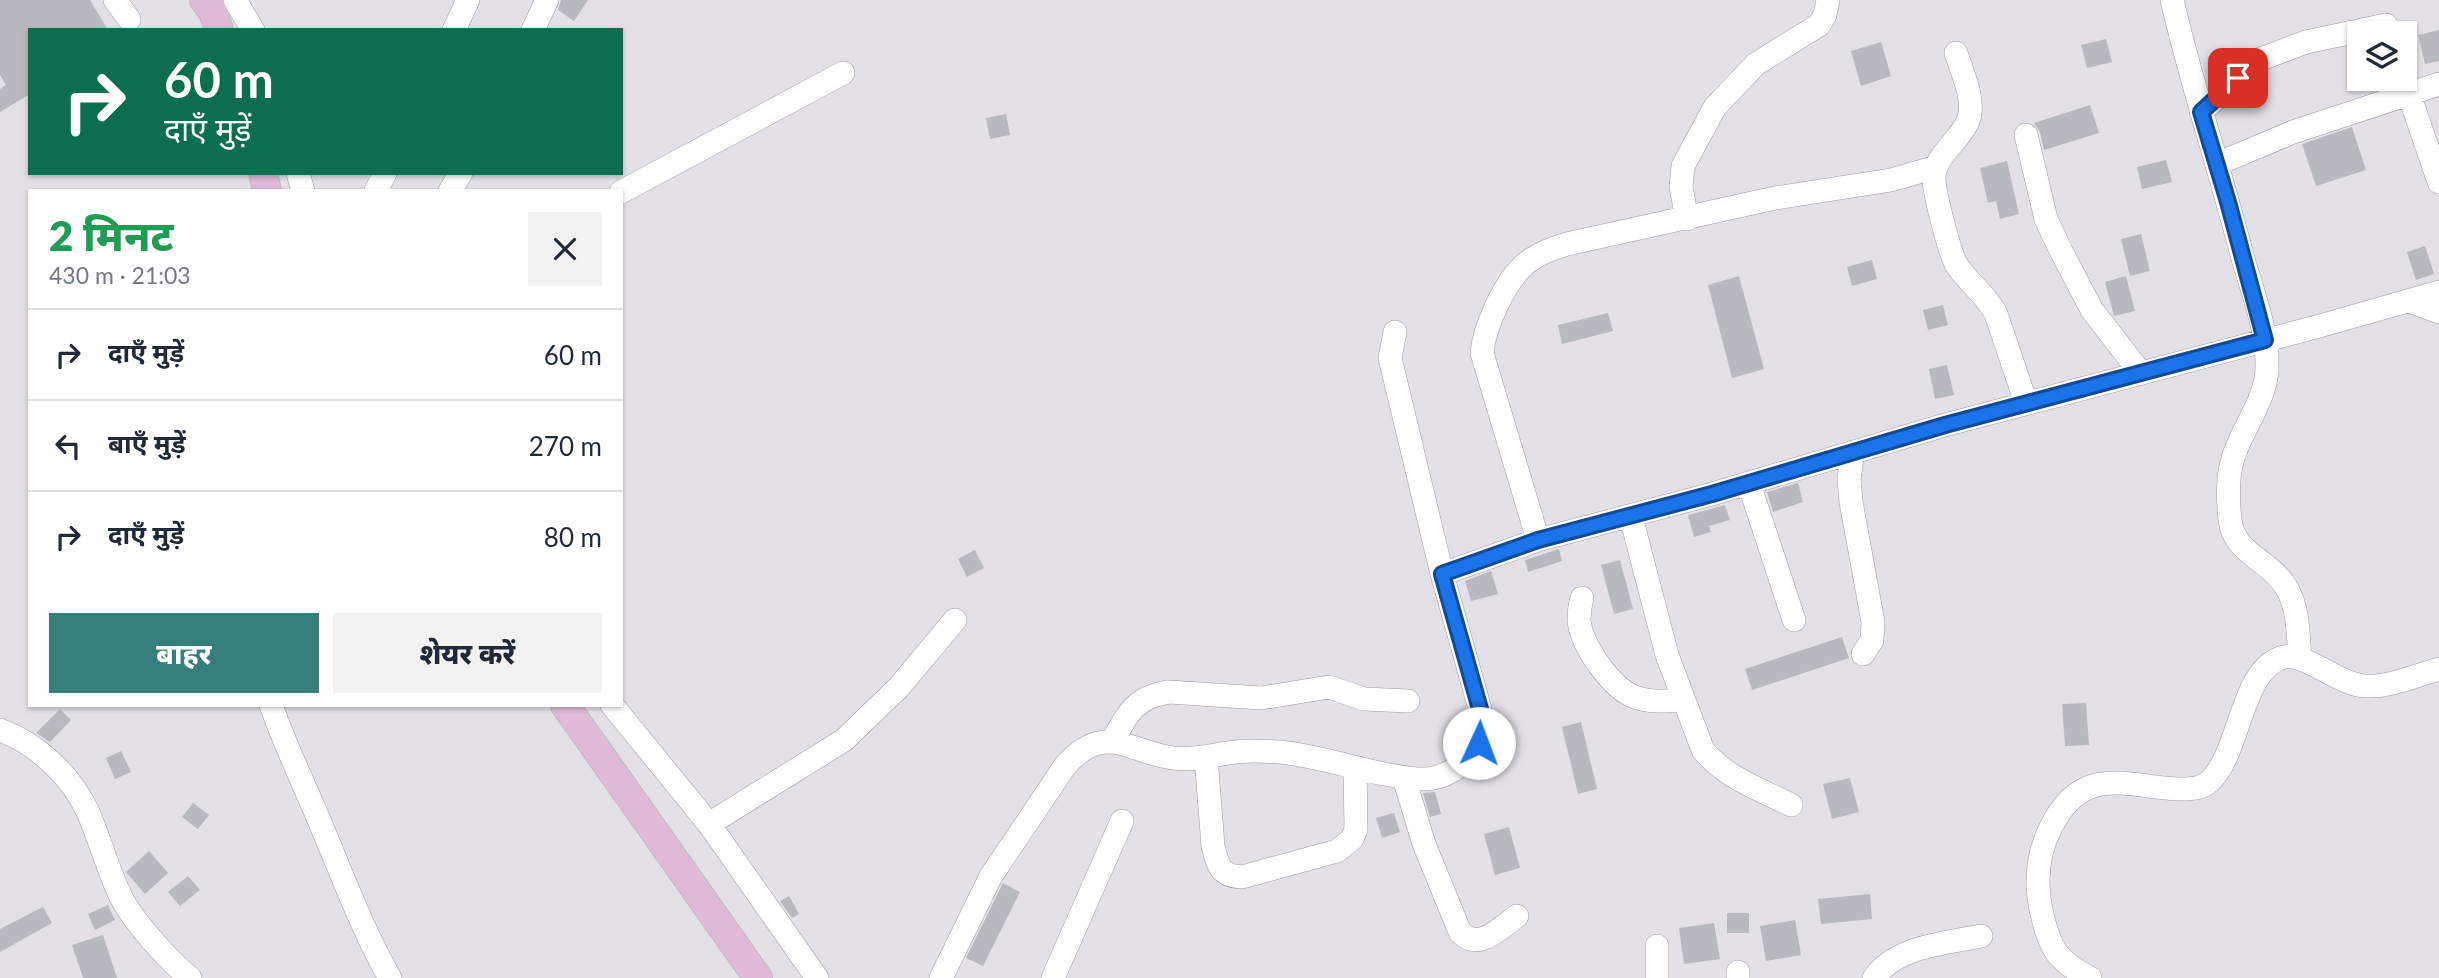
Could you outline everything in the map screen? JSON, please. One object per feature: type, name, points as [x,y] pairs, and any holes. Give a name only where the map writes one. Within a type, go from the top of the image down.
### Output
[{"type":"main road","points":[[204,0],[213,12],[218,28]]},
{"type":"main road","points":[[566,707],[758,978]]},
{"type":"street","points":[[116,0],[129,19]]},
{"type":"street","points":[[455,28],[468,0]]},
{"type":"street","points":[[534,28],[547,0]]},
{"type":"street","points":[[1687,219],[1681,187],[1683,166],[1715,107],[1756,64],[1819,25],[1825,15],[1828,0]]},
{"type":"street","points":[[2172,0],[2265,340],[2267,370],[2264,384],[2232,461],[2229,480],[2230,522],[2242,547],[2276,574],[2286,586],[2297,620],[2300,659]]},
{"type":"street","points":[[2201,112],[2261,59],[2306,42],[2347,34]]},
{"type":"street","points":[[1956,53],[1969,95],[1969,120],[1936,167],[1936,191],[1955,262],[1989,301],[2026,403]]},
{"type":"street","points":[[623,191],[843,74]]},
{"type":"street","points":[[2217,164],[2293,132],[2439,84]]},
{"type":"street","points":[[2409,94],[2439,181]]},
{"type":"street","points":[[2026,135],[2046,219],[2061,251],[2092,310],[2140,372]]},
{"type":"street","points":[[1538,540],[1483,363],[1483,343],[1496,308],[1521,267],[1542,253],[1567,244],[1775,198],[1891,180],[1936,167]]},
{"type":"street","points":[[1442,574],[1538,540],[1749,484],[2026,403],[2439,292]]},
{"type":"street","points":[[2409,301],[2439,312]]},
{"type":"street","points":[[941,978],[991,876],[1065,766],[1076,754],[1089,746],[1125,743],[1159,756],[1173,758],[1206,757],[1237,751],[1283,752],[1404,778],[1426,779],[1457,769],[1479,743],[1483,728],[1480,709],[1442,574],[1390,358],[1395,332]]},
{"type":"street","points":[[1853,452],[1849,479],[1851,502],[1873,622],[1872,640],[1863,654]]},
{"type":"street","points":[[1749,484],[1794,620]]},
{"type":"street","points":[[1631,516],[1667,654],[1703,750],[1729,775],[1791,805]]},
{"type":"street","points":[[1582,598],[1579,621],[1582,635],[1615,685],[1627,694],[1648,701],[1684,700]]},
{"type":"street","points":[[709,824],[844,740],[898,687],[956,620]]},
{"type":"street","points":[[2090,978],[2064,962],[2055,952],[2048,939],[2040,908],[2039,862],[2045,838],[2055,819],[2070,801],[2098,783],[2116,781],[2189,789],[2201,787],[2211,781],[2234,738],[2249,691],[2275,660],[2291,656],[2337,678],[2366,687],[2439,668]]},
{"type":"street","points":[[1112,742],[1129,711],[1155,694],[1169,692],[1261,698],[1329,687],[1364,699],[1408,701]]},
{"type":"street","points":[[272,707],[347,892],[390,978]]},
{"type":"street","points":[[614,707],[709,824],[817,978]]},
{"type":"street","points":[[0,730],[40,751],[70,783],[87,810],[122,899],[179,969],[190,978]]},
{"type":"street","points":[[1206,757],[1216,860],[1229,876],[1242,877],[1337,851],[1352,839],[1356,829],[1355,768]]},
{"type":"street","points":[[1404,778],[1424,844],[1460,932],[1474,942],[1485,938],[1517,916]]},
{"type":"street","points":[[1053,978],[1122,821]]},
{"type":"street","points":[[1874,978],[1891,961],[1911,951],[1981,936]]},
{"type":"street","points":[[1657,946],[1657,978]]},
{"type":"building","points":[[0,0],[90,0],[107,28],[28,28],[28,95],[0,112],[0,89],[6,85],[0,75]]},
{"type":"building","points":[[561,0],[588,0],[574,21],[558,10]]},
{"type":"building","points":[[2439,30],[2439,61],[2425,64],[2418,35]]},
{"type":"building","points":[[2106,39],[2112,62],[2087,68],[2081,45]]},
{"type":"building","points":[[1881,42],[1891,76],[1861,86],[1851,51]]},
{"type":"building","points":[[2090,105],[2099,133],[2044,150],[2040,132],[2034,123]]},
{"type":"building","points":[[1006,114],[1010,135],[990,139],[986,118]]},
{"type":"building","points":[[2352,127],[2366,170],[2316,186],[2302,144]]},
{"type":"building","points":[[2166,160],[2172,182],[2142,189],[2137,167]]},
{"type":"building","points":[[2007,161],[2019,214],[2000,219],[1996,201],[1988,203],[1980,168]]},
{"type":"building","points":[[2141,234],[2150,271],[2130,276],[2121,239]]},
{"type":"building","points":[[2425,246],[2434,274],[2416,280],[2407,252]]},
{"type":"building","points":[[1872,260],[1877,279],[1852,286],[1847,267]]},
{"type":"building","points":[[1739,276],[1764,369],[1732,378],[1708,285]]},
{"type":"building","points":[[2126,276],[2135,311],[2114,316],[2105,282]]},
{"type":"building","points":[[1943,305],[1948,325],[1928,330],[1923,310]]},
{"type":"building","points":[[1608,313],[1613,331],[1562,344],[1558,325]]},
{"type":"building","points":[[1947,365],[1954,395],[1935,399],[1929,369]]},
{"type":"building","points":[[1798,483],[1803,502],[1773,512],[1767,492]]},
{"type":"building","points":[[1725,505],[1730,520],[1709,526],[1711,532],[1694,537],[1688,515]]},
{"type":"building","points":[[1559,549],[1562,561],[1528,572],[1525,560]]},
{"type":"building","points":[[975,550],[984,568],[967,577],[958,559]]},
{"type":"building","points":[[1620,560],[1633,609],[1614,614],[1601,565]]},
{"type":"building","points":[[1491,571],[1498,594],[1471,601],[1465,581]]},
{"type":"building","points":[[1842,637],[1849,658],[1752,690],[1745,669]]},
{"type":"building","points":[[2086,703],[2089,745],[2065,746],[2062,704]]},
{"type":"building","points":[[60,709],[71,720],[50,742],[36,733]]},
{"type":"building","points":[[1581,722],[1597,789],[1578,794],[1562,727]]},
{"type":"building","points":[[121,751],[131,772],[115,779],[106,758]]},
{"type":"building","points":[[1850,778],[1859,812],[1832,819],[1823,784]]},
{"type":"building","points":[[1435,792],[1441,814],[1430,817],[1423,793]]},
{"type":"building","points":[[193,803],[209,815],[198,829],[182,817]]},
{"type":"building","points":[[1394,813],[1400,832],[1382,838],[1376,818]]},
{"type":"building","points":[[1509,827],[1520,868],[1495,875],[1484,834]]},
{"type":"building","points":[[149,851],[168,873],[145,894],[126,872]]},
{"type":"building","points":[[188,876],[200,890],[180,906],[168,892]]},
{"type":"building","points":[[1003,883],[1020,892],[983,966],[966,958]]},
{"type":"building","points":[[1870,894],[1872,919],[1821,924],[1818,899]]},
{"type":"building","points":[[789,896],[799,914],[792,918],[780,901]]},
{"type":"building","points":[[108,905],[115,920],[95,930],[88,914]]},
{"type":"building","points":[[43,907],[52,923],[0,952],[0,929]]},
{"type":"building","points":[[1727,913],[1749,913],[1749,933],[1727,933]]},
{"type":"building","points":[[1795,920],[1801,955],[1766,961],[1760,926]]},
{"type":"building","points":[[1714,923],[1720,959],[1684,964],[1679,928]]},
{"type":"building","points":[[103,935],[117,978],[83,978],[72,945]]},
{"type":"route","points":[[1479,743],[1483,728],[1480,709],[1442,574],[1538,540],[1712,494],[1945,425],[2265,340],[2201,112],[2238,78]]}]
